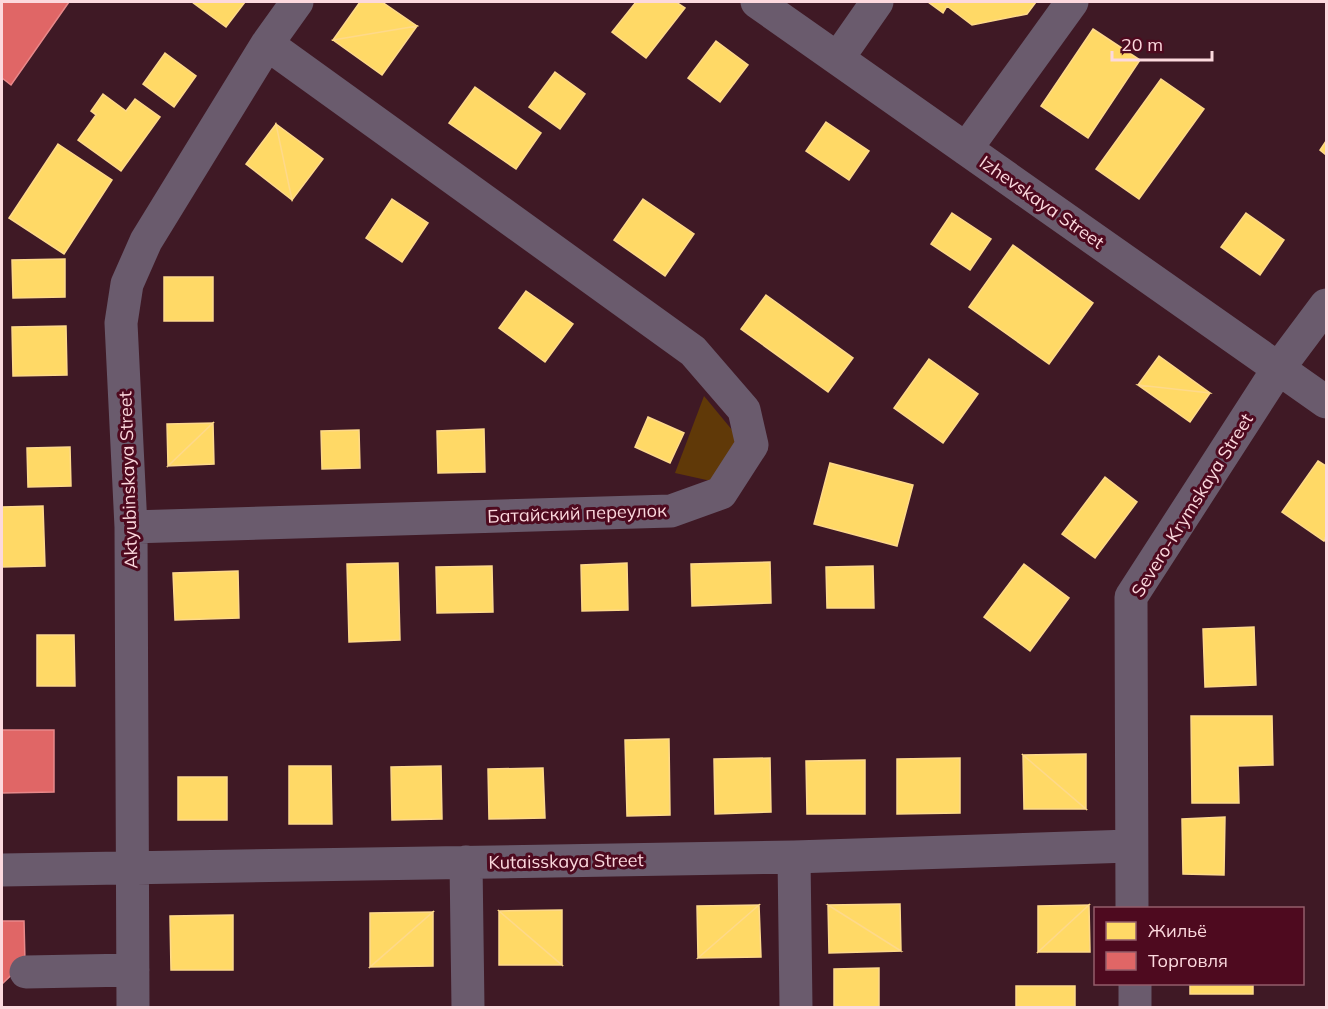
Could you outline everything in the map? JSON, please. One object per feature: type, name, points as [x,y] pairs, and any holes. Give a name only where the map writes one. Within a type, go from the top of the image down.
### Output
[{"type":"street","name":"Aktyubinskaya Street","points":[[133,1008],[131,527],[121,323],[127,284],[146,241],[267,44],[297,2]]},
{"type":"street","name":"Izhevskaya Street","points":[[757,2],[1326,402]]},
{"type":"street","points":[[966,149],[1072,2]]},
{"type":"street","points":[[838,58],[864,6]]},
{"type":"street","name":"Батайский переулок","points":[[131,527],[671,511],[722,493],[752,445],[744,410],[693,351],[267,44]]},
{"type":"street","name":"Severo-Krymskaya Street","points":[[1132,907],[1131,597],[1278,369],[1326,305]]},
{"type":"street","name":"Kutaisskaya Street","points":[[2,870],[794,857],[1131,846]]},
{"type":"street","points":[[794,857],[796,1008]]},
{"type":"street","points":[[466,862],[468,1008]]},
{"type":"street","points":[[26,972],[133,970]]},
{"type":"street","points":[[1135,985],[1135,1008]]},
{"type":"shaded area","points":[[704,396],[742,442],[720,483],[675,473]]},
{"type":"building: Жильё","points":[[192,2],[245,2],[226,27]]},
{"type":"building: Жильё","points":[[360,2],[382,2],[417,26],[333,40]]},
{"type":"building: Жильё","points":[[636,2],[676,2],[685,8],[646,58],[612,32]]},
{"type":"building: Жильё","points":[[928,2],[1036,2],[1027,14],[972,25],[947,6],[943,13]]},
{"type":"building: Жильё","points":[[417,26],[382,75],[333,40]]},
{"type":"building: Жильё","points":[[1093,29],[1140,60],[1088,138],[1041,106]]},
{"type":"building: Жильё","points":[[716,41],[748,65],[720,102],[688,78]]},
{"type":"building: Жильё","points":[[165,53],[196,76],[174,107],[143,84]]},
{"type":"building: Жильё","points":[[555,72],[585,94],[560,129],[529,107]]},
{"type":"building: Жильё","points":[[1161,79],[1204,109],[1139,199],[1096,169]]},
{"type":"building: Жильё","points":[[475,87],[541,133],[516,169],[449,123]]},
{"type":"building: Жильё","points":[[103,94],[126,111],[135,99],[160,117],[121,171],[78,140],[96,115],[91,111]]},
{"type":"building: Жильё","points":[[826,122],[869,151],[849,180],[806,151]]},
{"type":"building: Жильё","points":[[276,124],[292,200],[246,164]]},
{"type":"building: Жильё","points":[[276,124],[323,159],[292,200]]},
{"type":"building: Жильё","points":[[1326,141],[1326,155],[1320,150]]},
{"type":"building: Жильё","points":[[58,144],[112,180],[64,254],[9,218]]},
{"type":"building: Жильё","points":[[392,199],[428,223],[402,262],[366,238]]},
{"type":"building: Жильё","points":[[643,199],[694,234],[665,276],[614,240]]},
{"type":"building: Жильё","points":[[952,213],[991,239],[970,270],[931,244]]},
{"type":"building: Жильё","points":[[1246,213],[1284,240],[1260,275],[1221,247]]},
{"type":"building: Жильё","points":[[1013,245],[1093,303],[1049,364],[969,307]]},
{"type":"building: Жильё","points":[[65,259],[65,297],[13,298],[12,260]]},
{"type":"building: Жильё","points":[[164,277],[213,277],[213,321],[164,321]]},
{"type":"building: Жильё","points":[[526,291],[573,324],[545,362],[499,328]]},
{"type":"building: Жильё","points":[[766,295],[853,358],[828,392],[741,329]]},
{"type":"building: Жильё","points":[[66,326],[67,375],[13,376],[12,327]]},
{"type":"building: Жильё","points":[[1159,356],[1210,393],[1138,385]]},
{"type":"building: Жильё","points":[[929,359],[978,394],[943,443],[894,408]]},
{"type":"building: Жильё","points":[[1138,385],[1210,393],[1190,422]]},
{"type":"building: Жильё","points":[[648,417],[684,433],[670,463],[635,447]]},
{"type":"building: Жильё","points":[[213,423],[168,466],[167,424]]},
{"type":"building: Жильё","points":[[213,423],[214,464],[168,466]]},
{"type":"building: Жильё","points":[[484,429],[485,472],[438,473],[437,431]]},
{"type":"building: Жильё","points":[[359,430],[360,468],[322,469],[321,431]]},
{"type":"building: Жильё","points":[[70,447],[71,486],[28,487],[27,448]]},
{"type":"building: Жильё","points":[[1318,461],[1326,466],[1326,536],[1324,541],[1282,512]]},
{"type":"building: Жильё","points":[[830,463],[913,485],[897,546],[814,524]]},
{"type":"building: Жильё","points":[[1105,477],[1137,502],[1095,558],[1062,534]]},
{"type":"building: Жильё","points":[[43,506],[45,566],[2,567],[2,507]]},
{"type":"building: Жильё","points":[[770,562],[771,603],[692,606],[691,564]]},
{"type":"building: Жильё","points":[[398,563],[400,640],[349,642],[347,564]]},
{"type":"building: Жильё","points":[[627,563],[628,610],[582,611],[581,565]]},
{"type":"building: Жильё","points":[[1024,564],[1069,598],[1030,651],[984,617]]},
{"type":"building: Жильё","points":[[492,566],[493,612],[437,613],[436,567]]},
{"type":"building: Жильё","points":[[873,566],[874,608],[827,608],[826,567]]},
{"type":"building: Жильё","points":[[238,571],[239,618],[175,620],[173,573]]},
{"type":"building: Жильё","points":[[1254,627],[1256,685],[1205,687],[1203,629]]},
{"type":"building: Жильё","points":[[37,635],[74,635],[75,686],[37,686]]},
{"type":"building: Жильё","points":[[1191,716],[1272,716],[1273,765],[1238,766],[1239,803],[1192,803]]},
{"type":"building: Жильё","points":[[669,739],[670,815],[627,816],[625,740]]},
{"type":"building: Жильё","points":[[1086,754],[1086,809],[1023,755]]},
{"type":"building: Жильё","points":[[1023,755],[1086,809],[1024,809]]},
{"type":"building: Жильё","points":[[770,758],[771,812],[715,814],[714,759]]},
{"type":"building: Жильё","points":[[960,758],[960,813],[897,814],[897,759]]},
{"type":"building: Жильё","points":[[865,760],[865,814],[807,814],[806,761]]},
{"type":"building: Жильё","points":[[289,766],[331,766],[332,824],[289,824]]},
{"type":"building: Жильё","points":[[441,766],[442,819],[392,820],[391,767]]},
{"type":"building: Жильё","points":[[543,768],[545,818],[489,819],[488,769]]},
{"type":"building: Жильё","points":[[178,777],[227,777],[227,820],[178,820]]},
{"type":"building: Жильё","points":[[1225,817],[1224,875],[1183,874],[1182,819]]},
{"type":"building: Жильё","points":[[900,904],[901,951],[828,905]]},
{"type":"building: Жильё","points":[[759,905],[698,958],[697,906]]},
{"type":"building: Жильё","points":[[759,905],[761,957],[698,958]]},
{"type":"building: Жильё","points":[[828,905],[901,951],[829,953]]},
{"type":"building: Жильё","points":[[1089,905],[1090,952],[1038,952]]},
{"type":"building: Жильё","points":[[1089,905],[1038,952],[1038,906]]},
{"type":"building: Жильё","points":[[562,910],[562,965],[499,911]]},
{"type":"building: Жильё","points":[[499,911],[562,965],[499,965]]},
{"type":"building: Жильё","points":[[433,912],[370,967],[370,913]]},
{"type":"building: Жильё","points":[[433,912],[433,966],[370,967]]},
{"type":"building: Жильё","points":[[233,915],[233,970],[171,970],[170,916]]},
{"type":"building: Жильё","points":[[879,968],[879,1008],[834,1008],[834,969]]},
{"type":"building: Жильё","points":[[1190,985],[1253,985],[1253,994],[1190,994]]},
{"type":"building: Жильё","points":[[1016,986],[1075,986],[1075,1008],[1016,1008]]},
{"type":"building: Торговля","points":[[2,2],[69,2],[11,85],[2,78]]},
{"type":"building: Торговля","points":[[2,730],[54,730],[54,792],[2,793]]},
{"type":"building: Торговля","points":[[2,921],[24,921],[25,962],[2,984]]}]
